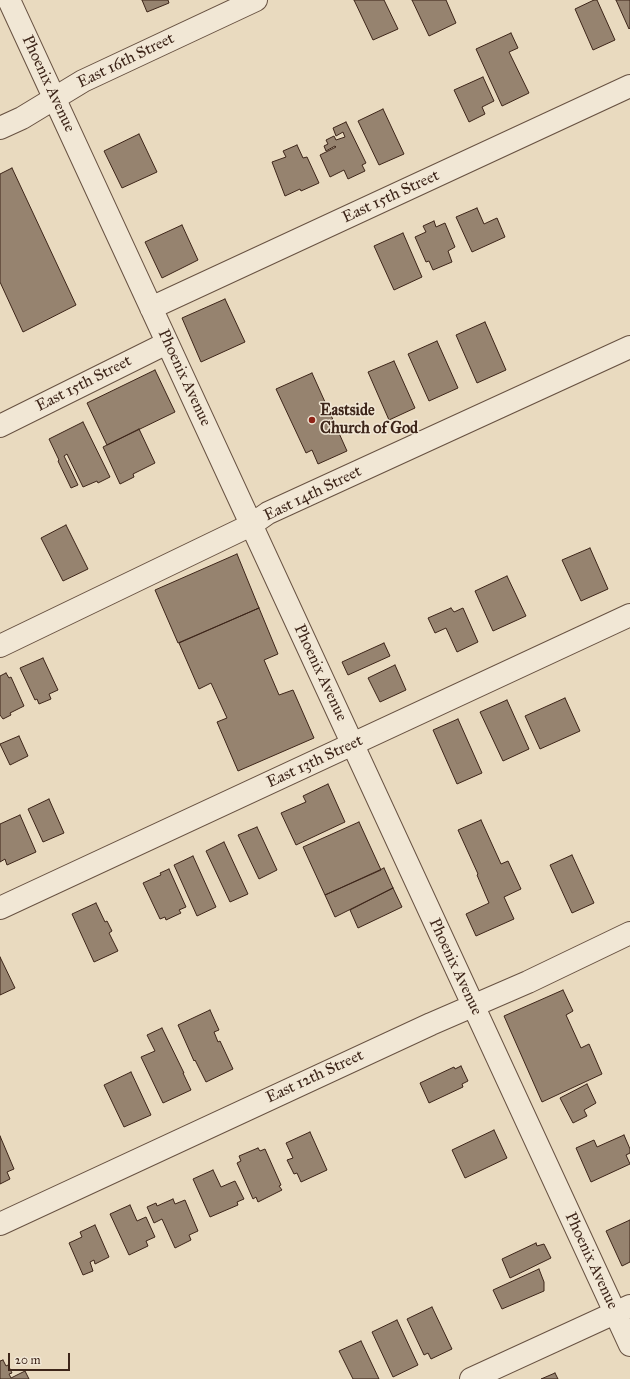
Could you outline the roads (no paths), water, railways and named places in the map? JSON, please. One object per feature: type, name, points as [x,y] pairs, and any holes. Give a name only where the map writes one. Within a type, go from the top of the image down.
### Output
[{"type":"street","name":"Phoenix Avenue","points":[[9,0],[473,1005],[623,1310],[630,1345]]},
{"type":"street","name":"East 16th Street","points":[[0,128],[22,118],[83,81],[256,0]]},
{"type":"street","name":"East 15th Street","points":[[151,308],[630,86]]},
{"type":"street","name":"East 15th Street","points":[[0,426],[167,343]]},
{"type":"street","name":"East 14th Street","points":[[0,646],[251,525],[268,513],[630,347]]},
{"type":"street","name":"East 13th Street","points":[[0,908],[630,615]]},
{"type":"street","name":"East 12th Street","points":[[0,1224],[423,1027],[528,982],[630,933]]},
{"type":"street","points":[[471,1379],[623,1310]]},
{"type":"place","name":"Eastside Church of God","points":[[312,420]]}]
